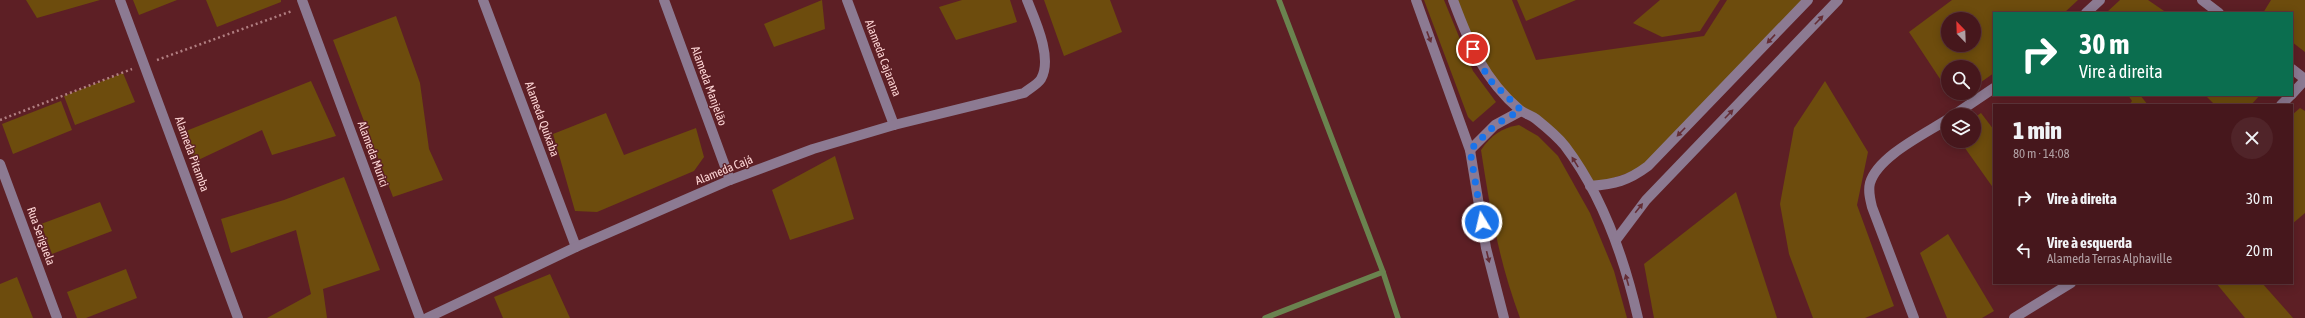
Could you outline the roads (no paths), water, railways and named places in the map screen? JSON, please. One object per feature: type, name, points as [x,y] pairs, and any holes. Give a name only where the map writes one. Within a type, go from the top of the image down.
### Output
[{"type":"street","name":"Alameda Pitamba","points":[[120,0],[238,318]]},
{"type":"street","name":"Alameda Quixaba","points":[[484,0],[576,247]]},
{"type":"street","name":"Alameda Manjelão","points":[[664,0],[730,180]]},
{"type":"street","name":"Alameda Cajarana","points":[[847,0],[894,125]]},
{"type":"street","name":"Alameda Cajá","points":[[427,318],[576,247],[730,180],[813,149],[894,125],[1024,94],[1041,79],[1045,61],[1041,37],[1027,0]]},
{"type":"street","points":[[1416,0],[1470,150],[1486,248],[1504,318]]},
{"type":"street","points":[[1453,0],[1473,49],[1489,79],[1521,110],[1535,118],[1552,132],[1565,146],[1590,186],[1616,240],[1638,318]]},
{"type":"street","points":[[1590,186],[1617,183],[1636,176],[1648,166],[1808,0]]},
{"type":"street","points":[[1616,240],[1646,200],[1838,0]]},
{"type":"street","points":[[2087,12],[2100,0]]},
{"type":"street","points":[[2202,0],[2218,12]]},
{"type":"street","name":"Alameda Murici","points":[[303,3],[420,318]]},
{"type":"street","points":[[2293,70],[2305,79],[2293,92]]},
{"type":"street","points":[[1964,108],[1993,89]]},
{"type":"street","points":[[2282,104],[2289,96]]},
{"type":"street","points":[[1470,150],[1495,125],[1521,110]]},
{"type":"street","points":[[1914,318],[1872,207],[1869,194],[1870,183],[1877,169],[1886,160],[1941,124]]},
{"type":"street","name":"Rua Seriguela","points":[[0,164],[57,318]]},
{"type":"street","points":[[2014,318],[2069,284]]},
{"type":"waterway","points":[[1279,0],[1383,272],[1398,318]]},
{"type":"waterway","points":[[1265,318],[1383,272]]}]
